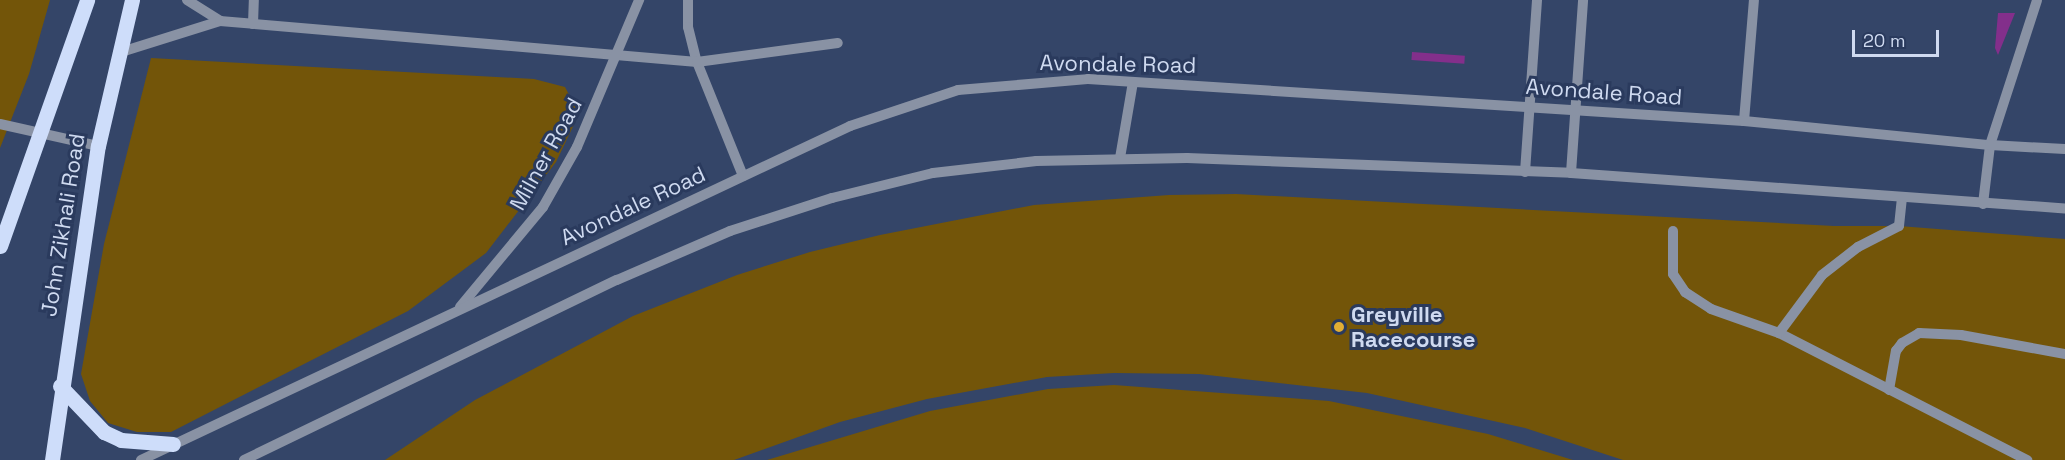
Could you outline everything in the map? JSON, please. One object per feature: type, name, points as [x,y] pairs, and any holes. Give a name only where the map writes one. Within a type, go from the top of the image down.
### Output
[{"type":"main road","name":"John Zikhali Road","points":[[0,246],[87,0]]},
{"type":"main road","name":"John Zikhali Road","points":[[52,460],[60,386],[98,146],[132,0]]},
{"type":"main road","points":[[60,386],[104,432],[121,440],[174,444]]},
{"type":"street","points":[[188,0],[220,21]]},
{"type":"street","points":[[253,24],[254,0]]},
{"type":"street","name":"Milner Road","points":[[458,309],[543,207],[577,147],[618,56],[639,0]]},
{"type":"street","points":[[688,0],[688,27],[697,62],[743,176]]},
{"type":"street","points":[[1525,172],[1537,0]]},
{"type":"street","points":[[1571,173],[1583,0]]},
{"type":"street","points":[[1744,121],[1754,0]]},
{"type":"street","points":[[1983,204],[1990,145],[2037,0]]},
{"type":"street","points":[[118,53],[220,21],[697,62],[838,43]]},
{"type":"street","name":"Avondale Road","points":[[141,460],[850,126],[958,90],[1027,82],[1133,82],[1744,121],[1990,145],[2065,149]]},
{"type":"street","points":[[1120,158],[1133,82]]},
{"type":"street","points":[[0,124],[98,146]]},
{"type":"street","points":[[244,460],[617,280],[730,231],[832,198],[933,173],[1036,160],[1120,158],[1571,173],[1983,204],[2065,208]]},
{"type":"street","points":[[1779,333],[1822,275],[1858,247],[1899,226],[1902,198]]},
{"type":"street","points":[[1673,231],[1673,274],[1685,292],[1711,309],[1779,333],[2027,460]]},
{"type":"street","points":[[1889,390],[1896,351],[1902,343],[1920,333],[1961,335],[2065,354]]},
{"type":"shaded area","points":[[0,0],[50,0],[29,74],[0,148]]},
{"type":"shaded area","points":[[1998,13],[2015,13],[1998,55],[1995,48]]},
{"type":"shaded area","points":[[1412,52],[1465,56],[1464,64],[1411,60]]},
{"type":"shaded area","points":[[151,58],[534,79],[565,87],[579,114],[556,162],[486,253],[408,311],[171,432],[137,432],[108,423],[90,401],[81,374],[104,244]]},
{"type":"shaded area","name":"Greyville Racecourse","points":[[1236,194],[1834,226],[1899,226],[2065,239],[2065,460],[1623,460],[1525,428],[1367,393],[1199,374],[1114,373],[1047,377],[927,399],[840,422],[734,460],[385,460],[475,400],[633,316],[737,275],[810,252],[880,235],[1034,205],[1169,195]]},
{"type":"shaded area","points":[[1114,385],[1329,401],[1488,434],[1573,460],[767,460],[930,411],[1048,389]]},
{"type":"place","name":"Greyville Racecourse","points":[[1339,327]]}]
